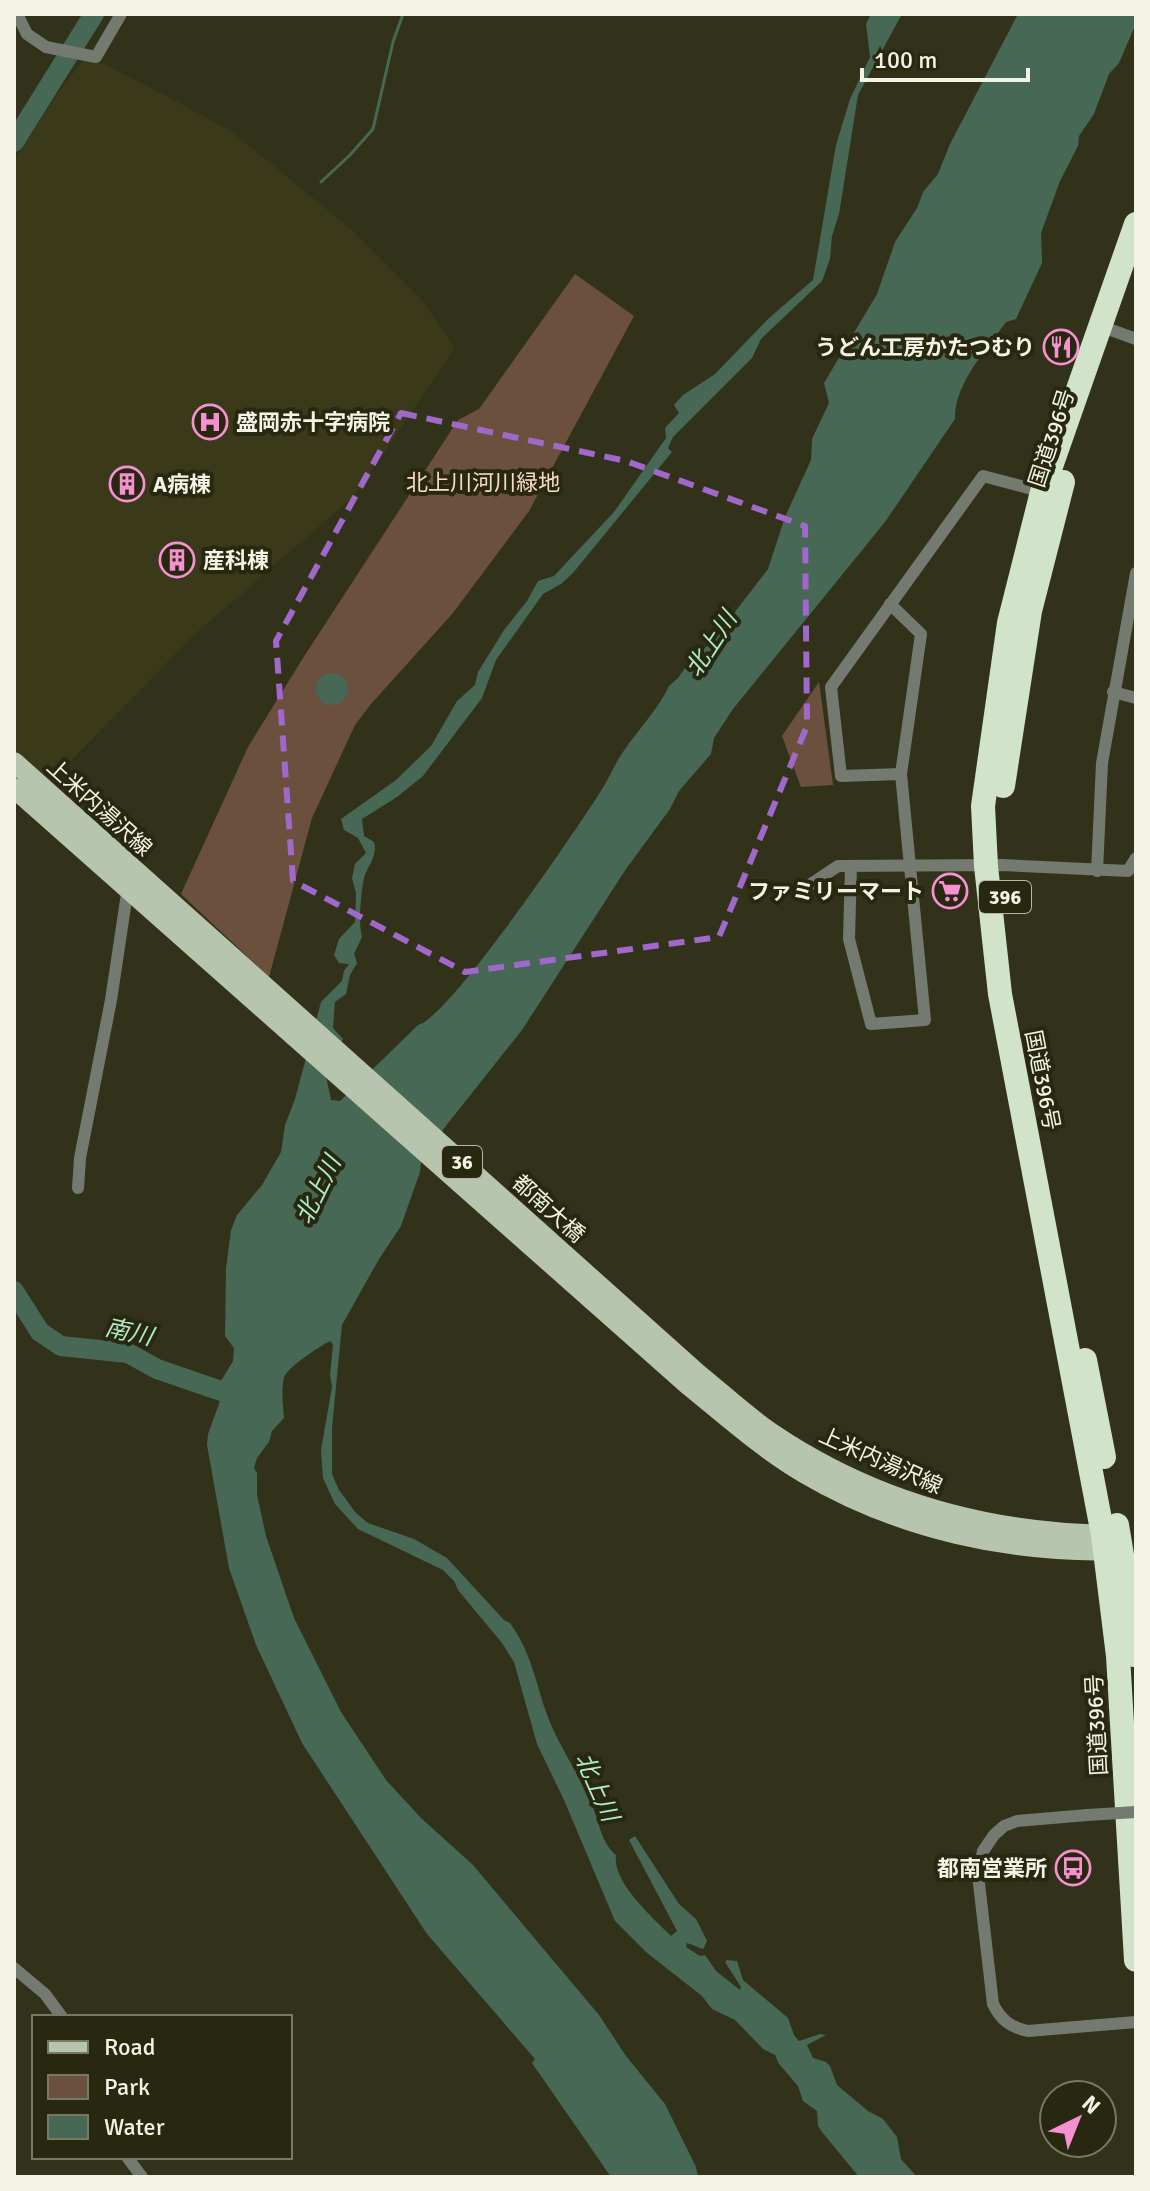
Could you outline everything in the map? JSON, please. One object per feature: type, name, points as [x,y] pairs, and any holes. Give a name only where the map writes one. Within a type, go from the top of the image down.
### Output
[{"type":"highway","name":"国道396号","points":[[1116,332],[1136,224]]},
{"type":"highway","name":"国道396号","points":[[1136,267],[1116,332],[1050,494],[1040,579],[1030,611],[1002,789],[994,865],[1051,1194],[1120,1542],[1136,1720]]},
{"type":"highway","name":"国道396号","points":[[1129,1655],[1136,1960]]},
{"type":"main road","name":"上米内湯沢線","points":[[14,762],[152,898]]},
{"type":"main road","name":"上米内湯沢線","points":[[14,788],[128,887],[152,898]]},
{"type":"main road","name":"都南大橋","points":[[152,898],[697,1373],[768,1440]]},
{"type":"main road","name":"上米内湯沢線","points":[[768,1440],[804,1473],[897,1517],[1007,1544],[1120,1542]]},
{"type":"street","points":[[17,14],[27,34],[46,47],[96,57],[121,14]]},
{"type":"street","points":[[901,774],[841,776],[831,687],[983,476],[1050,494]]},
{"type":"street","points":[[1097,871],[1102,763],[1136,573]]},
{"type":"street","points":[[851,866],[849,939],[871,1024],[925,1020],[901,774],[921,634],[890,604]]},
{"type":"street","points":[[1113,692],[1136,698]]},
{"type":"street","points":[[811,884],[838,866],[994,865],[1128,871],[1136,858]]},
{"type":"street","points":[[78,1188],[80,1158],[111,1000],[128,887]]},
{"type":"street","points":[[1136,1812],[1017,1821],[1004,1826],[983,1851],[978,1875],[993,2004],[1002,2019],[1028,2031],[1136,2022]]},
{"type":"street","points":[[14,1968],[45,1994],[61,2015]]},
{"type":"street","points":[[128,2159],[142,2177]]},
{"type":"highlighted area","points":[[401,413],[626,461],[805,526],[807,726],[719,937],[465,972],[293,881],[276,641]]},
{"type":"shaded area","name":"盛岡赤十字病院","points":[[83,61],[102,63],[227,129],[352,230],[421,299],[455,348],[355,495],[195,634],[49,783],[14,749],[14,160],[57,94]]},
{"type":"green space","name":"北上川河川緑地","points":[[575,274],[634,316],[529,511],[453,613],[355,725],[312,818],[269,977],[181,894],[248,747],[303,658],[458,420],[479,409]]},
{"type":"green space","points":[[819,682],[833,785],[801,787],[782,736]]},
{"type":"water","name":"北上川","points":[[871,14],[902,14],[858,95],[839,214],[822,281],[761,339],[752,358],[673,437],[668,448],[672,452],[573,573],[543,594],[496,660],[482,698],[423,776],[362,819],[364,836],[374,842],[375,852],[363,884],[362,937],[354,954],[357,963],[350,975],[346,994],[335,1002],[333,1028],[343,1039],[326,1076],[331,1100],[340,1101],[456,991],[540,881],[669,686],[692,658],[711,643],[768,569],[785,517],[811,460],[812,439],[829,403],[824,383],[877,294],[895,242],[917,208],[923,192],[938,174],[950,144],[1018,14],[1132,14],[1135,19],[1119,63],[1109,74],[1094,114],[1079,136],[1078,146],[1060,181],[1041,233],[1042,263],[1016,319],[1006,322],[966,380],[956,406],[955,419],[885,522],[733,709],[714,738],[711,754],[679,791],[522,1030],[445,1127],[421,1163],[401,1226],[342,1325],[332,1428],[332,1474],[339,1490],[356,1513],[368,1523],[414,1539],[447,1558],[510,1623],[530,1662],[552,1727],[588,1795],[627,1887],[671,1936],[677,1931],[629,1840],[635,1836],[679,1904],[696,1919],[707,1941],[703,1949],[687,1943],[686,1947],[700,1956],[705,1955],[716,1971],[740,1990],[725,1962],[737,1961],[743,1980],[788,2018],[799,2041],[826,2035],[807,2045],[813,2058],[826,2062],[837,2085],[868,2111],[883,2119],[897,2137],[901,2159],[917,2177],[859,2177],[822,2132],[818,2126],[817,2111],[803,2101],[798,2086],[775,2055],[763,2049],[735,2020],[712,2009],[702,1996],[646,1952],[615,1921],[537,1744],[514,1662],[502,1643],[443,1570],[358,1529],[335,1504],[323,1478],[321,1450],[332,1387],[333,1344],[330,1341],[286,1373],[284,1418],[272,1431],[254,1468],[266,1536],[294,1618],[341,1712],[386,1780],[421,1818],[473,1865],[599,2015],[626,2056],[665,2104],[698,2177],[611,2177],[532,2063],[535,2059],[427,1934],[302,1743],[256,1645],[229,1568],[207,1445],[220,1401],[221,1381],[233,1361],[234,1348],[225,1336],[226,1268],[231,1230],[237,1215],[262,1185],[281,1152],[285,1125],[321,1002],[342,981],[349,964],[339,963],[334,955],[339,939],[355,922],[356,893],[352,878],[355,864],[366,853],[358,838],[344,830],[341,819],[396,780],[431,746],[457,701],[475,685],[478,672],[538,581],[554,576],[614,512],[666,438],[665,428],[679,413],[674,405],[683,395],[715,374],[769,318],[813,280],[836,145],[850,99],[870,57],[866,24]]},
{"type":"water","points":[[332,673],[343,678],[348,689],[343,700],[332,705],[321,700],[316,689],[321,678]]},
{"type":"waterway","name":"南川","points":[[14,142],[94,14]]},
{"type":"waterway","points":[[321,182],[373,129],[393,42],[403,14]]},
{"type":"waterway","name":"南川","points":[[14,1291],[40,1332],[61,1346],[128,1353],[157,1369],[227,1393],[243,1404]]},
{"type":"place","name":"うどん工房かたつむり","points":[[1061,347]]},
{"type":"place","name":"盛岡赤十字病院","points":[[210,422]]},
{"type":"place","name":"A病棟","points":[[127,484]]},
{"type":"place","name":"産科棟","points":[[177,560]]},
{"type":"place","name":"ファミリーマート","points":[[950,891]]},
{"type":"place","name":"都南営業所","points":[[1073,1868]]}]
